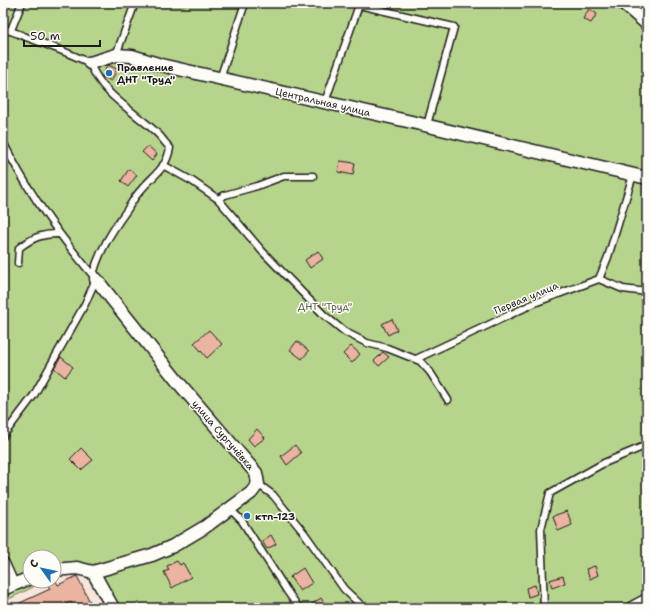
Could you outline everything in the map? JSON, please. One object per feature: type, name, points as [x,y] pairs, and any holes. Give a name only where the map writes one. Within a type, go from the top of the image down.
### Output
[{"type":"street","points":[[623,3],[647,24]]},
{"type":"street","name":"Центральная улица","points":[[90,63],[116,55],[132,56],[161,65],[220,79],[427,125],[647,178]]},
{"type":"street","name":"улица Сургучёвка","points":[[94,277],[178,382],[256,473],[258,484]]},
{"type":"street","points":[[62,569],[77,568],[94,572],[152,556],[173,546],[205,527],[251,493],[258,484]]},
{"type":"street","points":[[3,564],[8,587],[22,581]]},
{"type":"street","points":[[94,572],[113,608]]},
{"type":"street","points":[[632,608],[647,600]]},
{"type":"lane","points":[[11,30],[22,3]]},
{"type":"lane","points":[[116,55],[135,3]]},
{"type":"lane","points":[[220,79],[244,3]]},
{"type":"lane","points":[[325,102],[359,5],[454,27],[427,125]]},
{"type":"lane","points":[[3,30],[11,30],[90,63],[94,74],[104,88],[158,134],[170,148],[169,156],[159,173],[141,190],[109,235],[96,261],[94,277],[85,304],[34,395],[3,436]]},
{"type":"lane","points":[[3,142],[18,173],[58,234],[94,277]]},
{"type":"lane","points":[[163,166],[192,181],[218,199],[262,251],[324,315],[344,332],[367,343],[387,348],[420,361],[430,372],[448,400]]},
{"type":"lane","points":[[633,175],[608,257],[599,279],[623,289],[647,292]]},
{"type":"lane","points":[[218,199],[225,195],[257,186],[284,176],[313,176]]},
{"type":"lane","points":[[18,263],[19,248],[29,240],[45,234],[58,234]]},
{"type":"lane","name":"Первая улица","points":[[416,359],[537,302],[599,279]]},
{"type":"lane","points":[[544,608],[541,529],[550,493],[604,464],[647,445]]},
{"type":"lane","name":"улица Сургучёвка","points":[[258,484],[273,495],[344,588],[364,608]]},
{"type":"lane","points":[[230,509],[242,521],[282,585],[299,608]]},
{"type":"green space","name":"ДНТ \"Труд\"","points":[[3,3],[606,3],[617,7],[647,28],[647,608],[105,608],[80,564],[62,572],[62,549],[22,549],[22,589],[29,589],[3,602]]},
{"type":"building","points":[[589,9],[597,14],[591,23],[583,19]]},
{"type":"building","name":"Правление ДНТ \"Труд\"","points":[[108,65],[117,69],[111,81],[102,76]]},
{"type":"building","points":[[148,146],[157,154],[152,161],[142,152]]},
{"type":"building","points":[[340,161],[355,163],[353,175],[338,172]]},
{"type":"building","points":[[129,169],[137,175],[128,187],[121,181]]},
{"type":"building","points":[[318,251],[323,259],[310,268],[305,260]]},
{"type":"building","points":[[392,319],[397,330],[388,335],[382,324]]},
{"type":"building","points":[[209,330],[222,344],[207,358],[194,343]]},
{"type":"building","points":[[297,341],[309,351],[302,359],[290,350]]},
{"type":"building","points":[[351,346],[360,354],[352,363],[343,354]]},
{"type":"building","points":[[383,352],[389,357],[379,366],[374,361]]},
{"type":"building","points":[[61,357],[73,367],[65,377],[54,368]]},
{"type":"building","points":[[257,429],[265,438],[254,446],[248,439]]},
{"type":"building","points":[[295,445],[301,453],[287,465],[281,456]]},
{"type":"building","points":[[81,448],[93,460],[81,470],[70,459]]},
{"type":"building","points":[[567,511],[572,525],[558,531],[553,516]]},
{"type":"building","points":[[271,535],[276,544],[267,549],[262,541]]},
{"type":"building","points":[[177,561],[180,565],[183,563],[191,577],[172,588],[164,572],[169,570],[167,566]]},
{"type":"building","points":[[595,566],[598,575],[590,579],[586,569]]},
{"type":"building","points":[[303,568],[312,583],[300,591],[290,577]]},
{"type":"building","points":[[77,576],[93,608],[74,608],[71,602],[58,608],[9,608],[50,589],[62,589],[62,583]]},
{"type":"building","points":[[563,576],[565,583],[552,588],[550,580]]},
{"type":"building","points":[[535,585],[537,594],[528,597],[526,588]]},
{"type":"building","points":[[321,598],[327,608],[306,608]]},
{"type":"place","name":"Правление ДНТ \"Труд\"","points":[[109,73]]},
{"type":"place","name":"ктп-123","points":[[247,516]]}]
